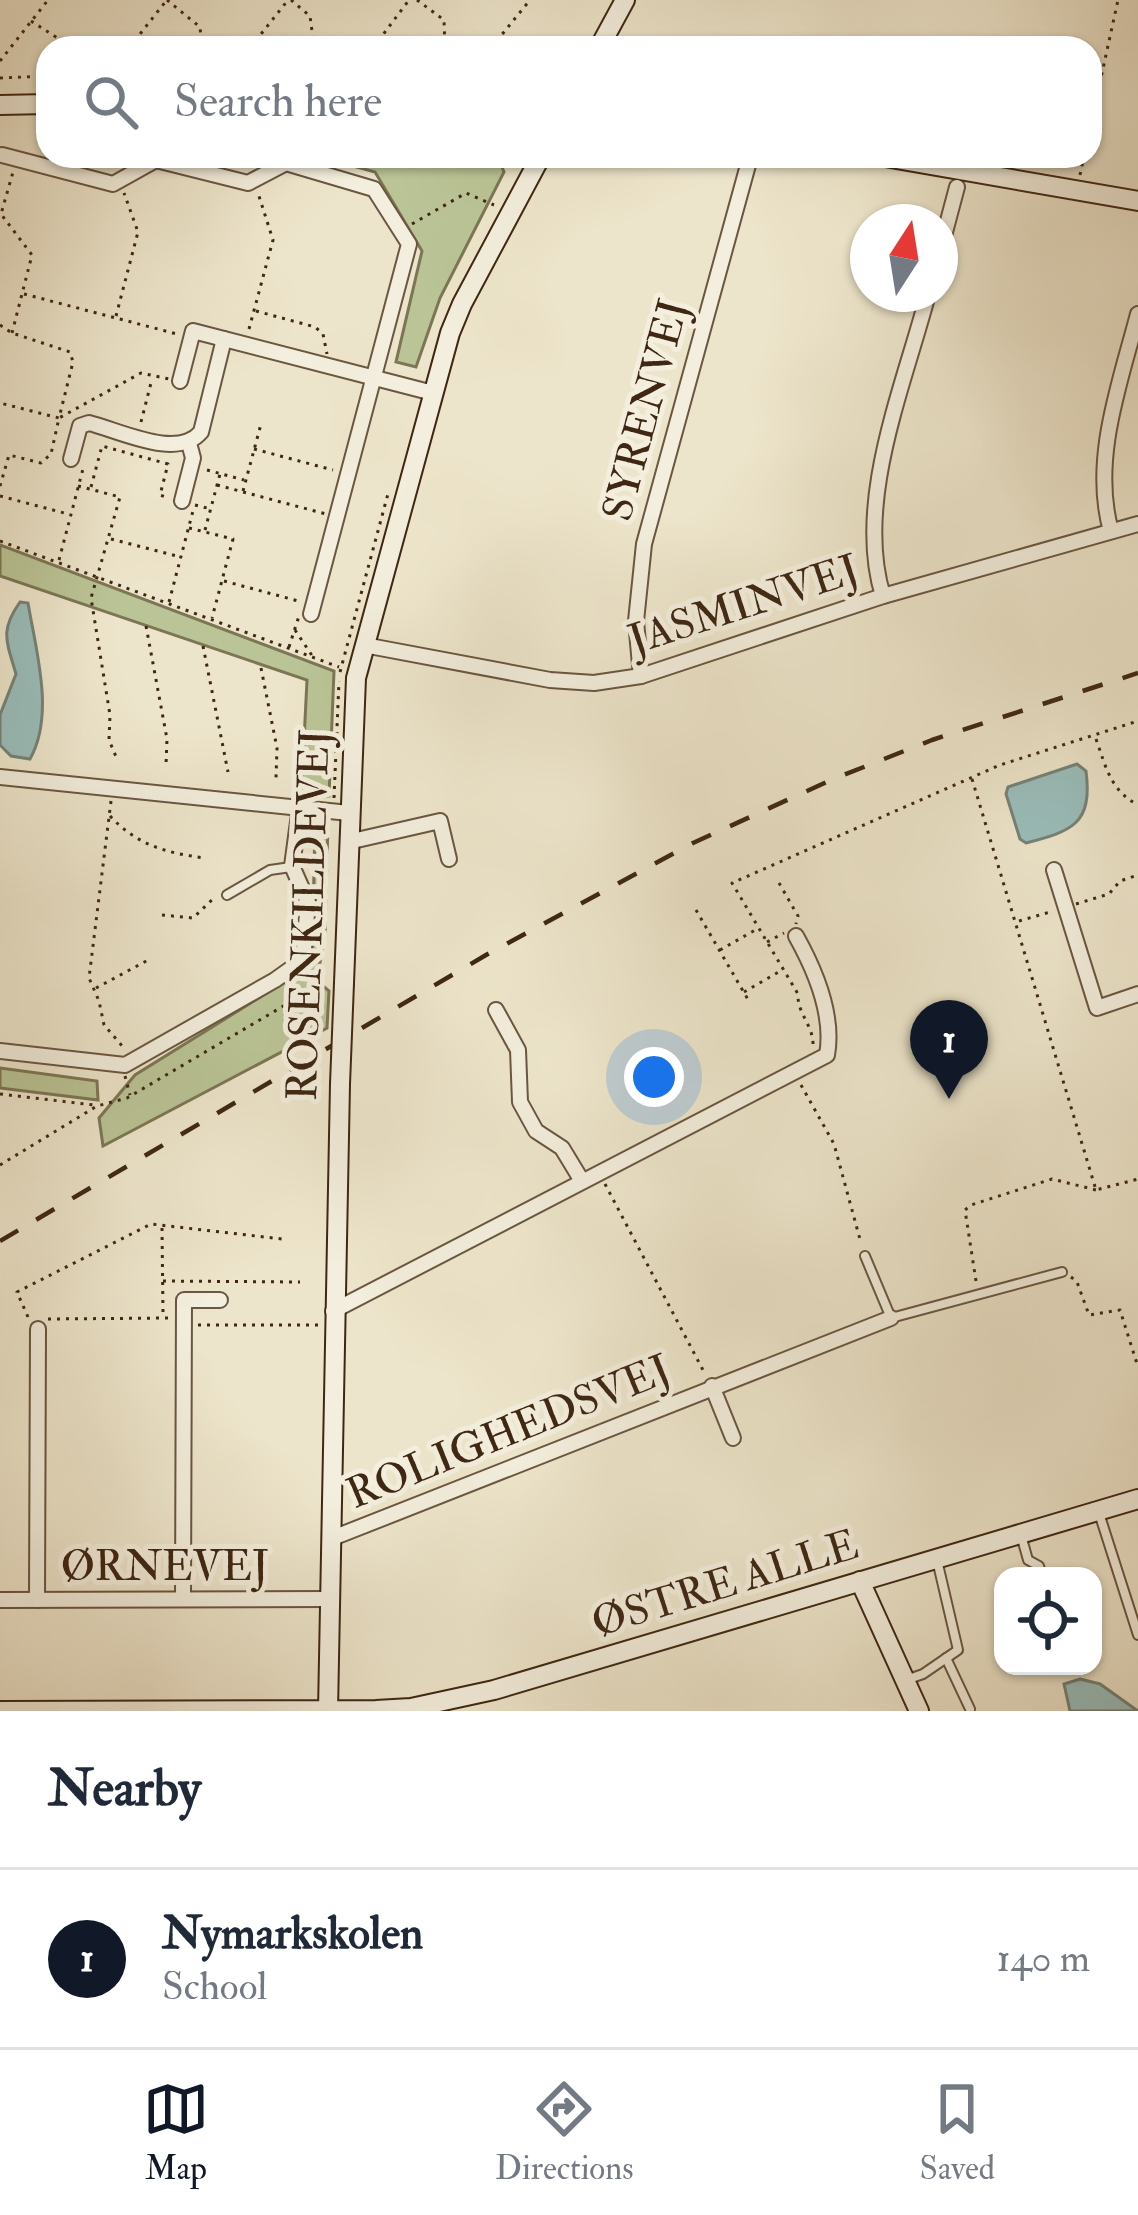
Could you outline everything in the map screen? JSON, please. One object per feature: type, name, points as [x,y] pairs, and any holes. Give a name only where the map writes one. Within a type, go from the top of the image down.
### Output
[{"type":"street","points":[[606,36],[625,0]]},
{"type":"street","points":[[0,105],[36,104]]},
{"type":"street","points":[[54,168],[113,184],[142,168]]},
{"type":"street","points":[[188,168],[248,183],[278,168]]},
{"type":"street","points":[[300,168],[374,189],[409,244],[312,609]]},
{"type":"street","name":"ROSENKILDEVEJ","points":[[328,1710],[339,980],[352,705],[433,393],[462,304],[535,168]]},
{"type":"street","name":"SYRENVEJ","points":[[641,676],[636,621],[644,544],[747,168]]},
{"type":"street","points":[[951,168],[1138,201]]},
{"type":"street","points":[[952,204],[957,187]]},
{"type":"street","points":[[883,596],[874,538],[875,499],[923,312]]},
{"type":"street","points":[[1111,531],[1105,458],[1109,425],[1138,314]]},
{"type":"street","points":[[180,382],[194,331],[433,393]]},
{"type":"street","points":[[78,461],[80,426],[89,423],[178,446],[189,443],[201,432],[224,339]]},
{"type":"street","points":[[188,503],[189,443]]},
{"type":"street","name":"JASMINVEJ","points":[[364,645],[550,680],[594,683],[641,676],[883,596],[1138,524]]},
{"type":"street","points":[[0,778],[349,813]]},
{"type":"street","points":[[0,1051],[125,1064],[303,960],[308,902],[292,866],[300,807]]},
{"type":"street","points":[[348,842],[440,821],[449,859]]},
{"type":"street","points":[[1054,870],[1097,1008],[1138,994]]},
{"type":"street","points":[[334,1318],[582,1180],[827,1055],[830,1040],[808,958],[796,936]]},
{"type":"street","points":[[496,1010],[518,1050],[520,1102],[536,1131],[562,1148],[582,1180]]},
{"type":"street","points":[[183,1600],[184,1300],[220,1300]]},
{"type":"street","name":"ROLIGHEDSVEJ","points":[[330,1539],[891,1318]]},
{"type":"street","points":[[33,1324],[37,1600]]},
{"type":"street","name":"ROLIGHEDSVEJ","points":[[712,1386],[733,1438]]},
{"type":"street","name":"ØSTRE ALLE","points":[[0,1711],[453,1705],[1138,1499]]},
{"type":"street","points":[[860,1581],[919,1711]]},
{"type":"street","name":"ØRNEVEJ","points":[[0,1600],[330,1599]]},
{"type":"lane","points":[[227,895],[270,869],[292,866]]},
{"type":"lane","points":[[866,1256],[891,1318],[1062,1272]]},
{"type":"lane","points":[[1098,1511],[1138,1635]]},
{"type":"lane","points":[[1020,1534],[1028,1560],[1039,1567]]},
{"type":"lane","points":[[905,1681],[958,1650],[937,1558]]},
{"type":"lane","points":[[946,1658],[970,1709]]},
{"type":"path","points":[[0,61],[48,0]]},
{"type":"path","points":[[138,36],[167,0],[200,27],[201,36]]},
{"type":"path","points":[[260,36],[289,0],[310,16],[313,36]]},
{"type":"path","points":[[382,36],[410,0]]},
{"type":"path","points":[[417,0],[444,20],[445,36]]},
{"type":"path","points":[[501,36],[530,0]]},
{"type":"path","points":[[1102,73],[1118,0]]},
{"type":"path","points":[[32,21],[55,36]]},
{"type":"path","points":[[0,78],[36,76]]},
{"type":"path","points":[[9,156],[2,214],[32,255],[12,333]]},
{"type":"path","points":[[1076,189],[1081,168]]},
{"type":"path","points":[[115,318],[138,232],[120,180]]},
{"type":"path","points":[[245,345],[273,240],[254,180]]},
{"type":"path","points":[[400,230],[466,193],[496,206]]},
{"type":"path","points":[[0,227],[7,221]]},
{"type":"path","points":[[22,293],[192,338]]},
{"type":"path","points":[[254,311],[323,334],[328,350],[324,365]]},
{"type":"path","points":[[0,325],[70,352],[73,362],[59,418],[0,403]]},
{"type":"path","points":[[137,435],[153,375]]},
{"type":"path","points":[[242,491],[261,424]]},
{"type":"path","points":[[91,489],[102,446],[168,464],[160,495],[211,509]]},
{"type":"path","points":[[254,449],[347,474]]},
{"type":"path","points":[[0,452],[9,455]]},
{"type":"path","points":[[58,562],[79,485],[78,461]]},
{"type":"path","points":[[191,466],[245,480]]},
{"type":"path","points":[[205,532],[220,474]]},
{"type":"path","points":[[79,485],[120,497],[91,598],[110,740],[117,759]]},
{"type":"path","points":[[217,485],[336,516]]},
{"type":"path","points":[[0,496],[70,515]]},
{"type":"path","points":[[168,604],[189,528],[188,503]]},
{"type":"path","points":[[189,528],[233,539],[212,620]]},
{"type":"path","points":[[109,538],[181,557]]},
{"type":"path","points":[[0,541],[340,668]]},
{"type":"path","points":[[222,580],[312,609]]},
{"type":"path","points":[[289,649],[298,616],[312,609]]},
{"type":"path","points":[[146,626],[167,739],[166,765]]},
{"type":"path","points":[[294,630],[314,658]]},
{"type":"path","points":[[203,646],[227,772]]},
{"type":"path","points":[[261,668],[278,748],[276,778]]},
{"type":"path","points":[[813,1051],[813,1036],[797,1006],[798,994],[732,883],[971,777],[1138,722]]},
{"type":"path","points":[[1095,735],[1112,784],[1138,805]]},
{"type":"path","points":[[971,777],[1096,1190]]},
{"type":"path","points":[[113,787],[89,978],[104,1025],[125,1049],[125,1084],[130,1096]]},
{"type":"path","points":[[109,815],[130,838],[176,854],[205,858]]},
{"type":"path","points":[[767,942],[796,926],[798,916],[779,883]]},
{"type":"path","points":[[162,915],[194,918],[209,900],[227,895]]},
{"type":"path","points":[[696,910],[750,1003]]},
{"type":"path","points":[[720,950],[759,928]]},
{"type":"path","points":[[94,989],[150,959]]},
{"type":"path","points":[[744,992],[783,970]]},
{"type":"path","points":[[2,1162],[97,1106],[130,1096],[339,980]]},
{"type":"path","points":[[795,1072],[834,1144],[866,1256]]},
{"type":"path","points":[[0,1094],[97,1106]]},
{"type":"path","points":[[598,1172],[712,1386]]},
{"type":"path","points":[[979,1295],[964,1210],[1052,1179],[1096,1190],[1138,1179]]},
{"type":"path","points":[[33,1324],[16,1292],[151,1224],[282,1239]]},
{"type":"path","points":[[162,1226],[163,1318]]},
{"type":"path","points":[[1062,1272],[1077,1282],[1089,1315],[1120,1310],[1138,1367]]},
{"type":"path","points":[[163,1281],[299,1282]]},
{"type":"path","points":[[51,1318],[184,1322],[334,1318]]},
{"type":"green space","points":[[360,168],[502,168],[504,172],[440,298],[416,367],[396,362],[422,251],[375,172]]},
{"type":"green space","points":[[0,545],[334,671],[329,796],[301,801],[307,680],[0,576]]},
{"type":"green space","points":[[328,823],[325,931],[317,981],[329,991],[327,1028],[103,1146],[99,1118],[135,1075],[312,965],[315,824]]},
{"type":"green space","points":[[0,1068],[97,1081],[98,1100],[0,1088]]},
{"type":"water","points":[[20,602],[28,603],[41,682],[41,723],[30,759],[11,756],[0,745],[0,715],[16,674],[7,628]]},
{"type":"water","points":[[1077,764],[1086,771],[1087,789],[1076,823],[1026,843],[1020,839],[1008,787]]},
{"type":"water","points":[[1080,1679],[1100,1684],[1138,1711],[1070,1711],[1064,1684]]},
{"type":"railway","points":[[0,1241],[486,955],[693,843],[932,740],[1138,673]]},
{"type":"place","name":"Nymarkskolen","points":[[949,1099]]}]
